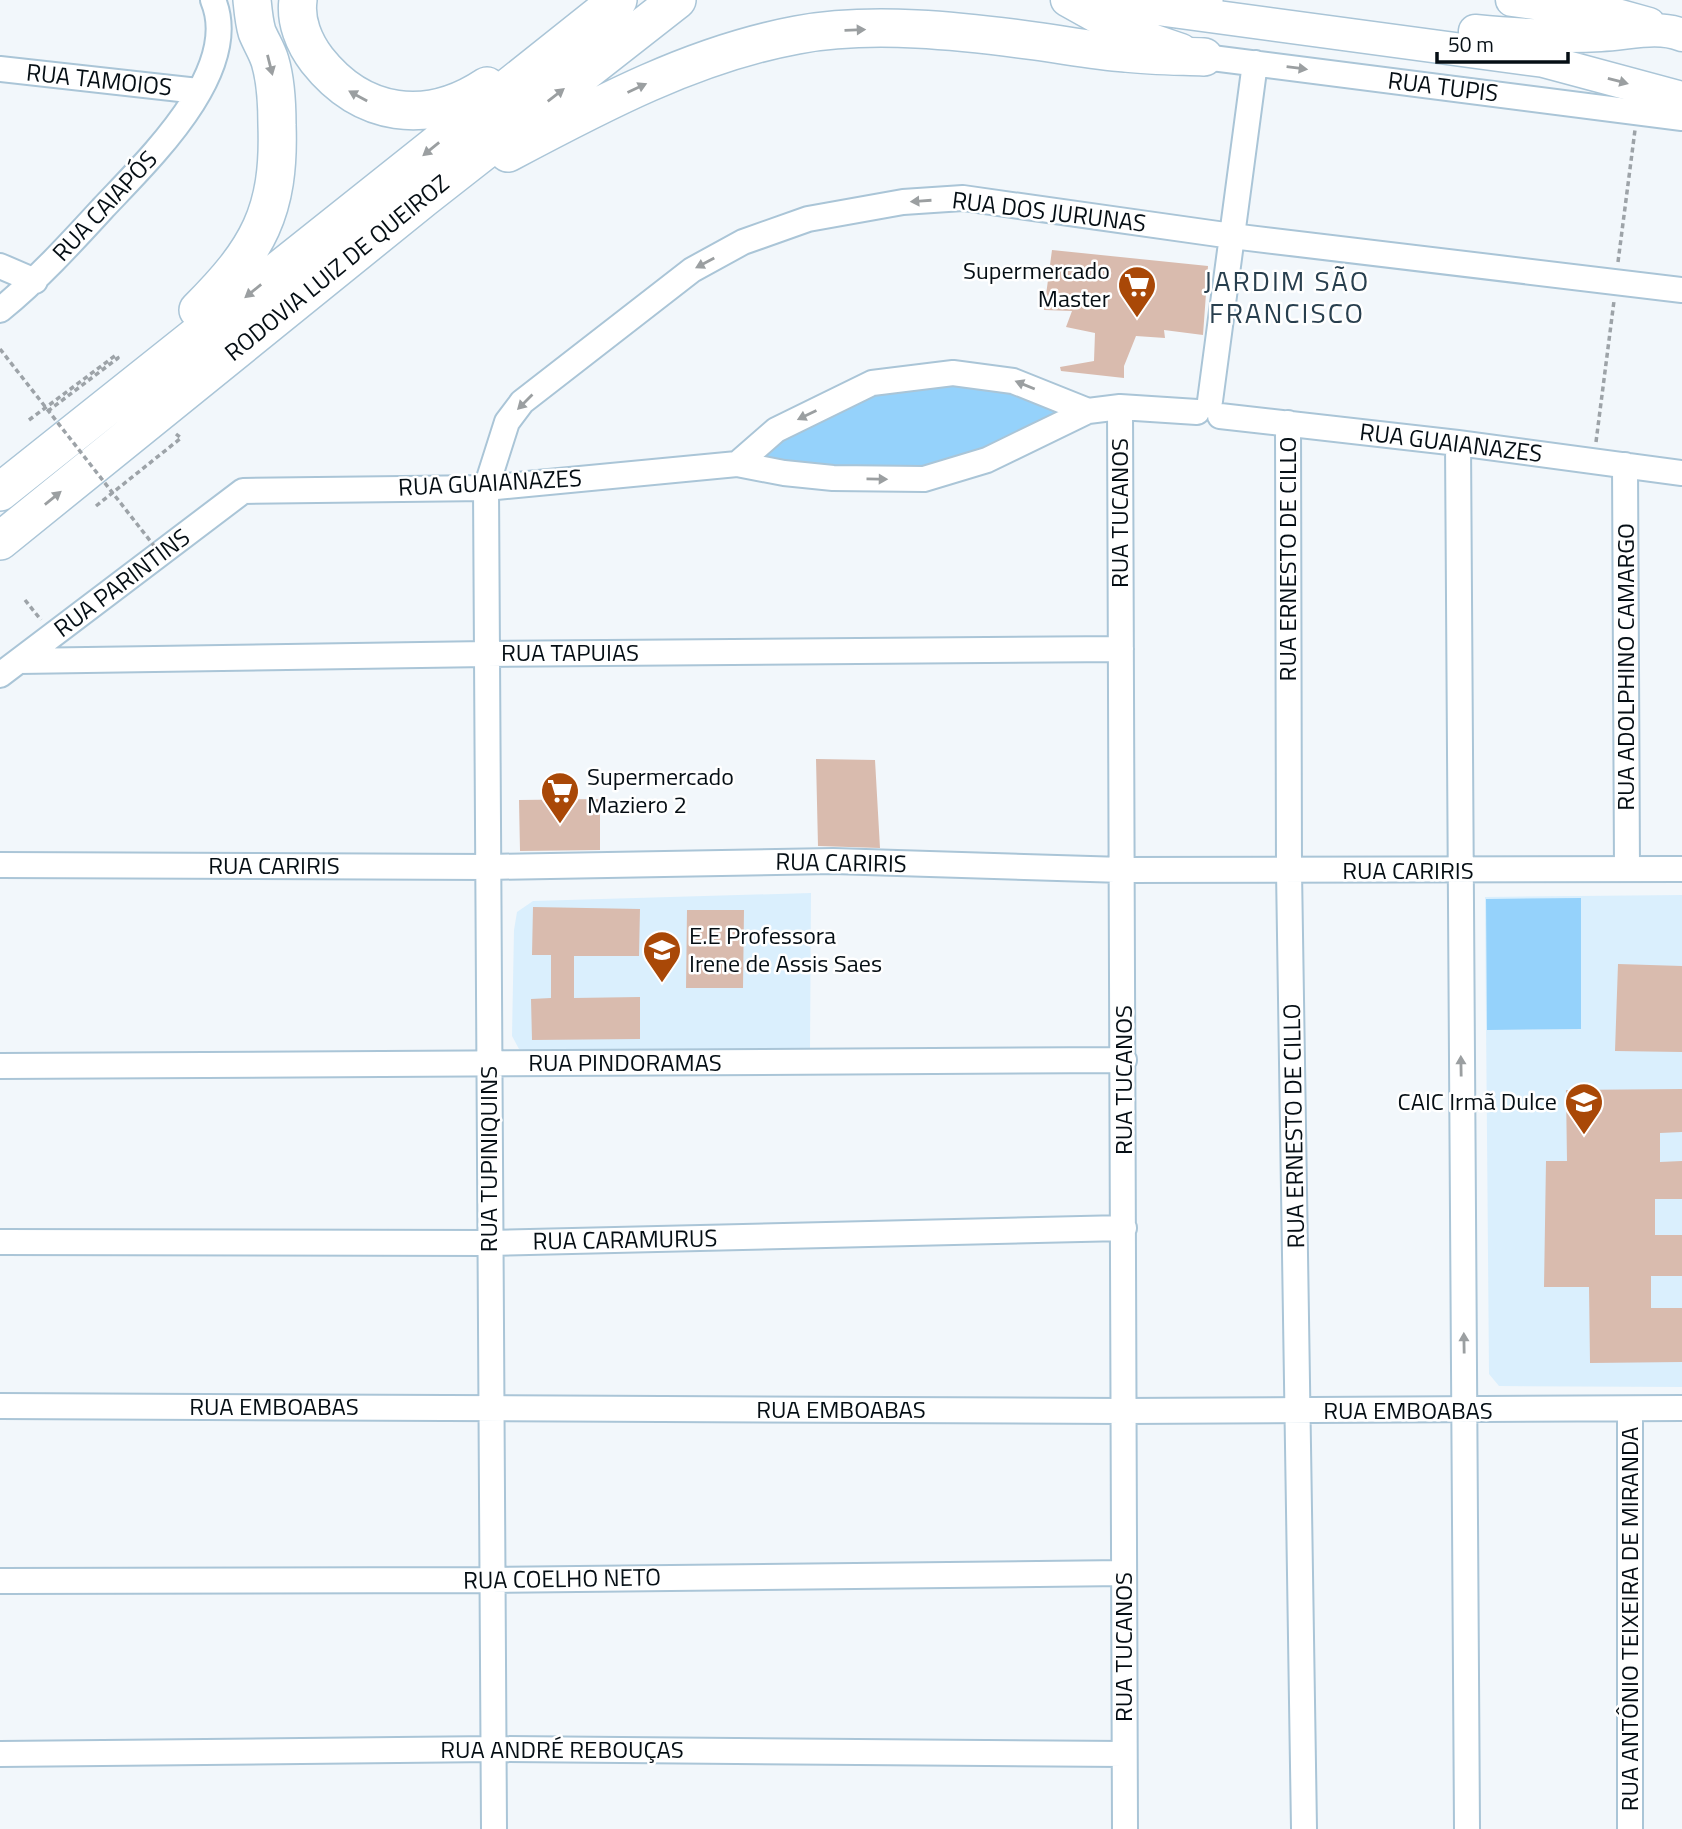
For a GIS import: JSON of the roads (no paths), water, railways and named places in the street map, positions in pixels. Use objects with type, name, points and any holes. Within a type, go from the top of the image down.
[{"type":"highway","points":[[298,0],[299,26],[308,49],[324,69],[345,89],[361,98],[380,106],[405,111],[444,108],[474,94],[612,0]]},
{"type":"highway","name":"RODOVIA LUIZ DE QUEIROZ","points":[[0,492],[618,0]]},
{"type":"highway","name":"RODOVIA LUIZ DE QUEIROZ","points":[[0,541],[424,198],[677,0]]},
{"type":"highway","points":[[56,448],[231,277],[257,238],[273,197],[278,155],[277,106],[270,61],[241,14]]},
{"type":"highway","points":[[424,198],[565,124],[684,68],[744,46],[800,34],[858,30],[929,30],[1124,53],[1205,57]]},
{"type":"main road","points":[[1067,0],[1119,29],[1205,57]]},
{"type":"main road","points":[[1091,0],[1544,61],[1682,98]]},
{"type":"main road","points":[[1202,0],[1506,34],[1600,35],[1677,31]]},
{"type":"main road","points":[[1512,0],[1613,13],[1677,31]]},
{"type":"street","points":[[198,91],[214,55],[241,14],[213,0]]},
{"type":"street","name":"RUA TUPIS","points":[[1205,57],[1682,118]]},
{"type":"street","points":[[1209,410],[1255,63]]},
{"type":"street","name":"RUA TAMOIOS","points":[[0,69],[198,91]]},
{"type":"street","name":"RUA CAIAPÓS","points":[[0,310],[35,281],[173,132],[198,91]]},
{"type":"street","name":"RUA DOS JURUNAS","points":[[486,488],[507,422],[522,402],[692,270],[743,242],[808,219],[903,202],[963,198],[1232,236],[1682,290]]},
{"type":"street","points":[[0,267],[35,281]]},
{"type":"street","name":"RUA GUAIANAZES","points":[[737,464],[776,430],[872,383],[953,373],[1013,381],[1088,411]]},
{"type":"street","name":"RUA TUCANOS","points":[[1125,1829],[1120,407],[1209,410]]},
{"type":"street","name":"RUA GUAIANAZES","points":[[243,491],[486,488],[737,464],[833,478],[924,479],[987,460],[1088,411],[1120,407]]},
{"type":"street","name":"RUA GUAIANAZES","points":[[1209,410],[1288,423],[1682,473]]},
{"type":"street","name":"RUA ERNESTO DE CILLO","points":[[1288,423],[1289,871],[1304,1829]]},
{"type":"street","points":[[1458,443],[1467,1829]]},
{"type":"street","name":"RUA ADOLPHINO CAMARGO","points":[[1625,466],[1628,869]]},
{"type":"street","name":"RUA TUPINIQUINS","points":[[486,488],[494,1829]]},
{"type":"street","name":"RUA PARINTINS","points":[[10,668],[243,491]]},
{"type":"street","name":"RUA TAPUIAS","points":[[10,668],[487,654],[1121,649]]},
{"type":"street","name":"RUA CARIRIS","points":[[0,865],[488,867],[833,861],[1122,870],[1682,869]]},
{"type":"street","name":"RUA PINDORAMAS","points":[[0,1066],[1124,1060]]},
{"type":"street","name":"RUA CARAMURUS","points":[[0,1242],[490,1243],[1124,1228]]},
{"type":"street","name":"RUA EMBOABAS","points":[[0,1406],[1124,1411],[1682,1408]]},
{"type":"street","name":"RUA ANTÔNIO TEIXEIRA DE MIRANDA","points":[[1630,1409],[1630,1829]]},
{"type":"street","name":"RUA COELHO NETO","points":[[0,1581],[492,1580],[1124,1573]]},
{"type":"street","name":"RUA ANDRÉ REBOUÇAS","points":[[0,1754],[493,1749],[1124,1754]]},
{"type":"place","name":"Supermercado Master","points":[[1137,319]]},
{"type":"place","name":"Supermercado Maziero 2","points":[[560,825]]},
{"type":"place","name":"E.E Professora Irene de Assis Saes","points":[[662,984]]},
{"type":"place","name":"CAIC Irmã Dulce","points":[[1584,1136]]},
{"type":"district","name":"JARDIM SÃO FRANCISCO","points":[[1287,297]]}]
